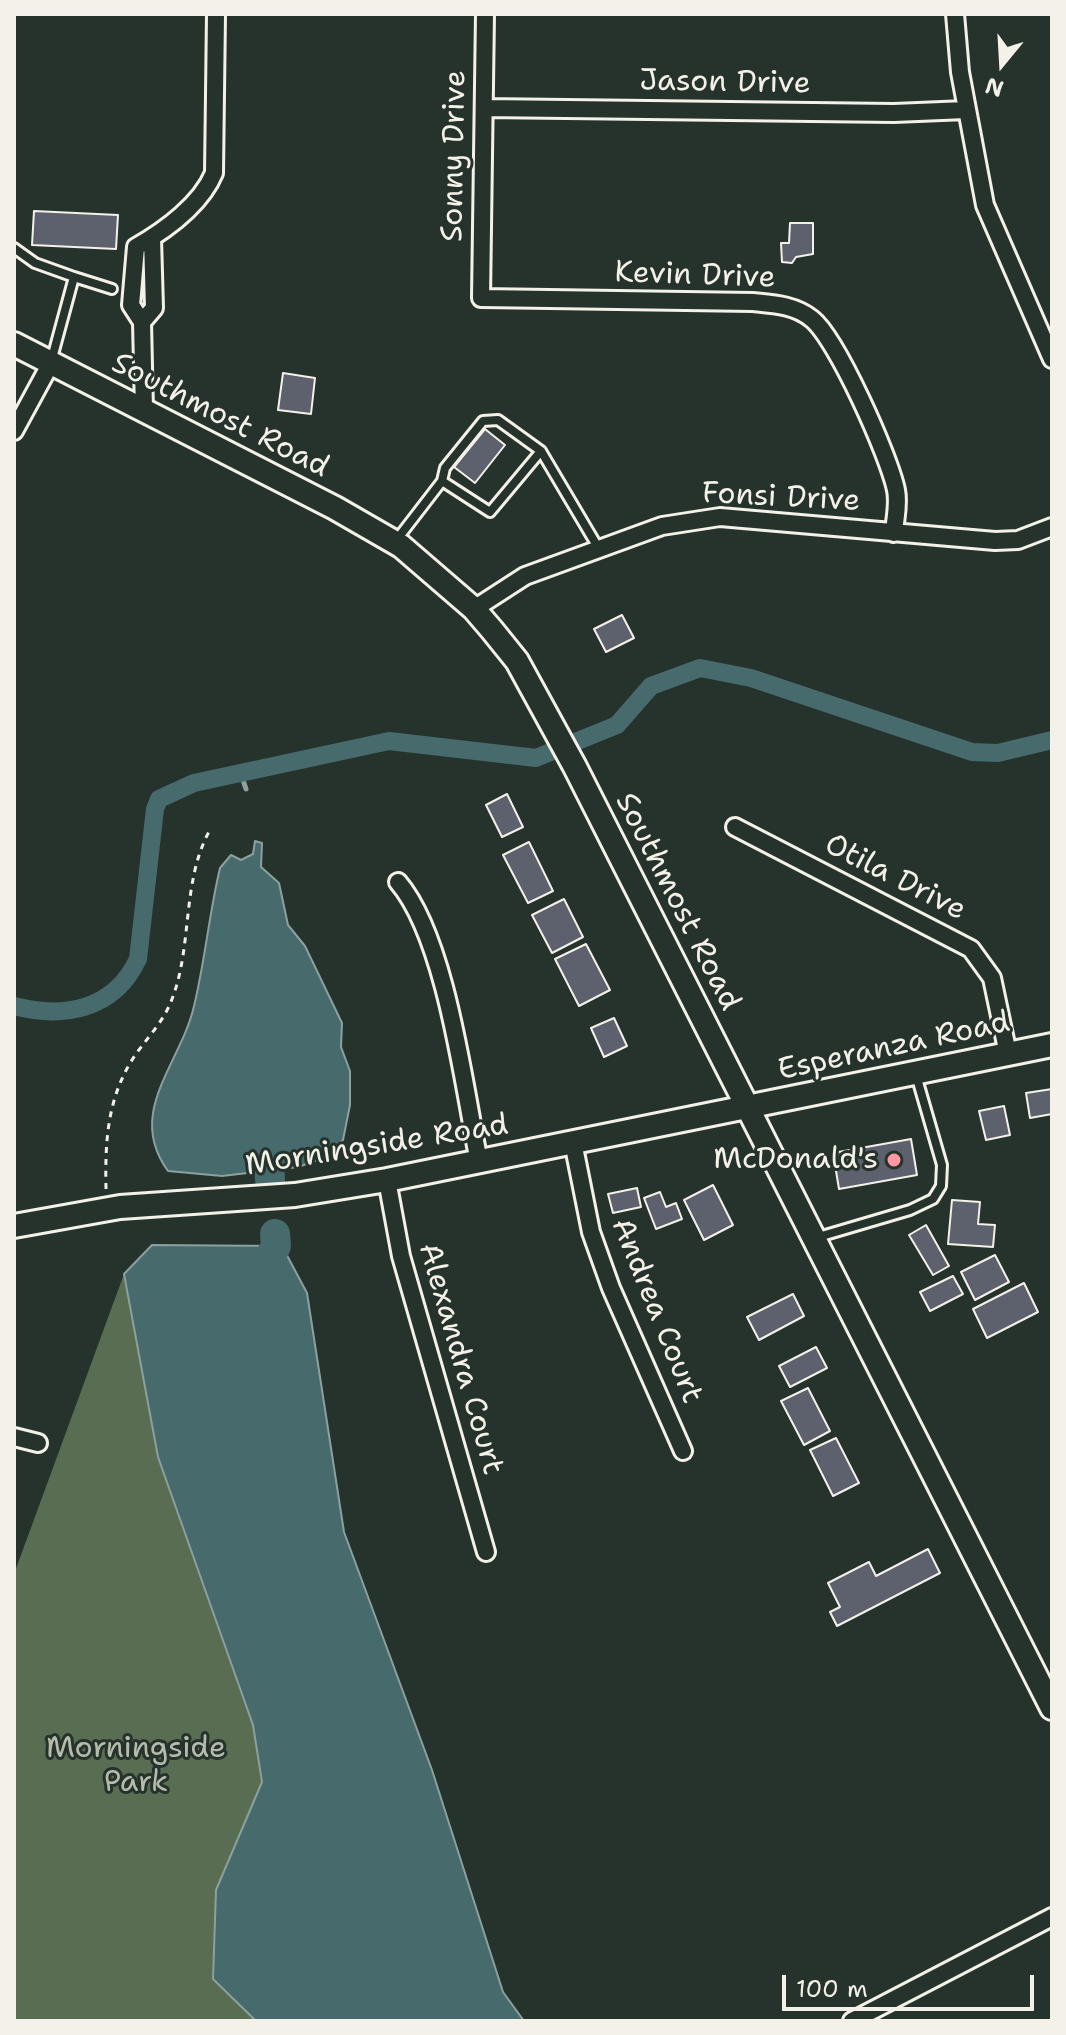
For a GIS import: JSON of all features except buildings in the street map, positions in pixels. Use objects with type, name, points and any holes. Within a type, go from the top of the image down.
[{"type":"main road","name":"Southmost Road","points":[[14,344],[395,542],[474,609],[517,661],[575,767],[1052,1708]]},
{"type":"main road","name":"Esperanza Road","points":[[749,1109],[1052,1045]]},
{"type":"main road","name":"Morningside Road","points":[[14,1226],[106,1209],[295,1195],[749,1109]]},
{"type":"street","points":[[144,411],[142,322],[131,305],[136,247],[152,238],[206,192],[214,173],[216,14]]},
{"type":"street","name":"Sonny Drive","points":[[481,298],[485,14]]},
{"type":"street","points":[[955,14],[978,179],[993,231],[1052,359]]},
{"type":"street","name":"Jason Drive","points":[[484,108],[894,113],[966,110]]},
{"type":"street","points":[[142,322],[154,308],[152,238]]},
{"type":"street","points":[[132,282],[154,281]]},
{"type":"street","name":"Kevin Drive","points":[[481,298],[753,302],[792,308],[808,316],[832,342],[882,450],[896,487],[894,533]]},
{"type":"street","points":[[14,431],[51,363]]},
{"type":"street","name":"Fonsi Drive","points":[[474,609],[514,581],[599,549],[662,526],[720,517],[995,541],[1018,540],[1052,527]]},
{"type":"street","name":"Otila Drive","points":[[735,827],[971,949],[992,978],[1008,1054]]},
{"type":"street","points":[[398,882],[414,901],[429,939],[452,1027],[479,1162]]},
{"type":"street","name":"Andrea Court","points":[[573,1142],[591,1232],[611,1288],[683,1451]]},
{"type":"street","name":"Alexandra Court","points":[[387,1180],[401,1256],[486,1552]]},
{"type":"street","points":[[14,1437],[38,1443]]},
{"type":"street","points":[[852,2021],[1052,1917]]},
{"type":"lane","points":[[14,248],[35,263],[112,289]]},
{"type":"lane","points":[[51,363],[74,277]]},
{"type":"lane","points":[[395,542],[442,481],[445,468],[483,421],[498,420],[541,451],[599,549]]},
{"type":"lane","points":[[442,481],[490,512],[541,451]]},
{"type":"lane","points":[[814,1239],[910,1210],[933,1199],[941,1186],[942,1165],[915,1073]]},
{"type":"path","points":[[106,1209],[106,1143],[112,1101],[132,1059],[170,1005],[180,967],[193,869],[211,828]]},
{"type":"green space","name":"Morningside Park","points":[[124,1274],[158,1457],[253,1725],[262,1782],[216,1890],[213,1979],[256,2021],[14,2021],[14,1574]]},
{"type":"water","points":[[255,841],[262,843],[261,867],[279,883],[288,925],[305,946],[342,1023],[341,1047],[350,1071],[350,1105],[343,1140],[326,1157],[298,1167],[222,1176],[168,1171],[156,1149],[152,1128],[154,1108],[194,1006],[220,868],[231,855],[241,860],[253,854]]},
{"type":"water","points":[[152,1245],[282,1246],[307,1293],[344,1532],[432,1770],[503,1992],[524,2021],[256,2021],[213,1979],[216,1890],[262,1782],[253,1725],[158,1457],[124,1274]]},
{"type":"waterway","points":[[14,1006],[51,1011],[86,1006],[116,990],[128,976],[138,959],[155,809],[159,799],[194,783],[389,741],[536,758],[617,725],[651,686],[700,668],[751,678],[972,752],[998,753],[1052,740]]},
{"type":"waterway","points":[[241,774],[246,789]]},
{"type":"waterway","points":[[267,1129],[270,1179]]},
{"type":"waterway","points":[[256,1282],[276,1246],[275,1234]]},
{"type":"place","name":"McDonald's","points":[[894,1160]]}]
